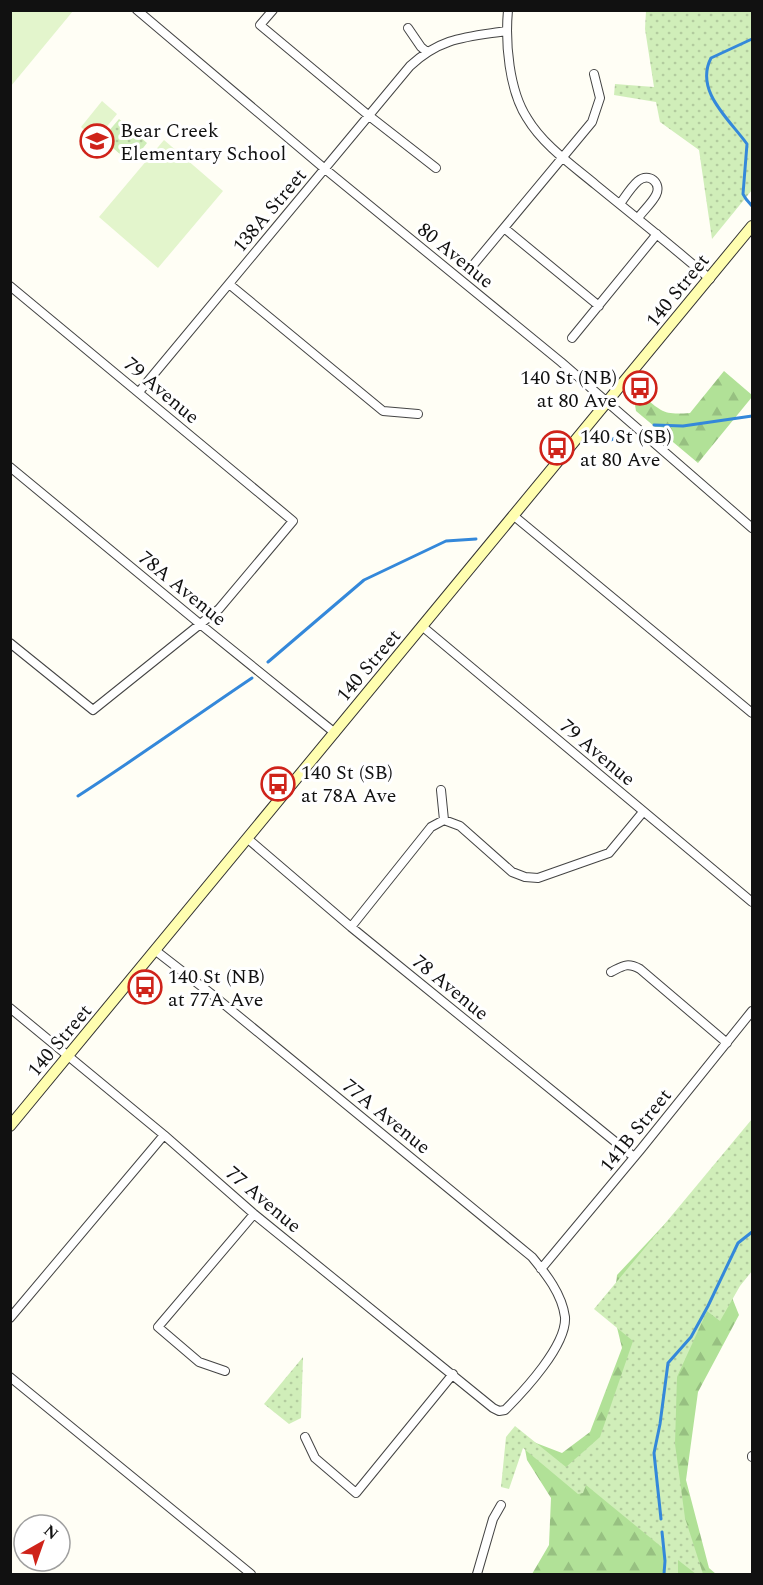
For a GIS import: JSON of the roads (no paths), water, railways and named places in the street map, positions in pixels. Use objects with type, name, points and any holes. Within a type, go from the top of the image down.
[{"type":"main road","name":"140 Street","points":[[10,1126],[752,227]]},
{"type":"street","name":"80 Avenue","points":[[137,10],[325,169],[561,362],[753,528]]},
{"type":"street","points":[[273,10],[260,25],[368,116],[436,168]]},
{"type":"street","points":[[508,10],[506,31],[512,80],[521,107],[534,128],[563,157],[710,279]]},
{"type":"street","points":[[408,28],[427,52]]},
{"type":"street","name":"138A Street","points":[[139,392],[402,74],[427,52],[448,41],[506,31]]},
{"type":"street","points":[[474,264],[592,122],[600,98],[594,74]]},
{"type":"street","points":[[620,204],[639,180],[646,177],[653,178],[658,188],[656,195],[638,218]]},
{"type":"street","points":[[504,228],[599,306]]},
{"type":"street","points":[[572,338],[657,234]]},
{"type":"street","points":[[229,284],[383,411],[418,414]]},
{"type":"street","name":"79 Avenue","points":[[10,286],[293,521],[219,609],[200,624]]},
{"type":"street","name":"78A Avenue","points":[[10,467],[335,733]]},
{"type":"street","points":[[514,516],[753,713]]},
{"type":"street","points":[[10,643],[93,710],[200,624]]},
{"type":"street","name":"79 Avenue","points":[[423,627],[753,902]]},
{"type":"street","points":[[441,790],[444,820]]},
{"type":"street","points":[[351,927],[431,827],[444,820],[460,826],[512,872],[525,877],[538,878],[609,853],[644,812]]},
{"type":"street","name":"78 Avenue","points":[[248,839],[351,927],[634,1157]]},
{"type":"street","name":"77A Avenue","points":[[156,951],[532,1257],[541,1269],[562,1304],[564,1329],[547,1361],[511,1404],[505,1410],[499,1411]]},
{"type":"street","points":[[611,972],[627,964],[634,965],[727,1043]]},
{"type":"street","name":"77 Avenue","points":[[10,1008],[164,1135],[254,1214],[499,1411]]},
{"type":"street","name":"141B Street","points":[[541,1269],[753,1011]]},
{"type":"street","points":[[10,1318],[164,1135]]},
{"type":"street","points":[[225,1371],[199,1362],[158,1327],[254,1214]]},
{"type":"street","points":[[305,1437],[315,1458],[356,1493],[453,1374]]},
{"type":"street","points":[[10,1377],[251,1575]]},
{"type":"street","points":[[477,1575],[493,1519],[501,1505]]},
{"type":"waterway","points":[[752,39],[711,58],[707,70],[710,93],[747,144],[743,194],[752,206]]},
{"type":"waterway","points":[[654,425],[683,426],[752,416]]},
{"type":"waterway","points":[[602,443],[624,435]]},
{"type":"waterway","points":[[268,662],[364,580],[446,541],[476,539]]},
{"type":"waterway","points":[[78,796],[252,678]]},
{"type":"waterway","points":[[661,1519],[654,1453],[668,1363],[691,1337],[738,1243],[752,1232]]},
{"type":"waterway","points":[[662,1532],[664,1574]]},
{"type":"place","name":"Bear Creek Elementary School","points":[[97,141]]},
{"type":"place","name":"140 St (NB) at 80 Ave","points":[[640,388]]},
{"type":"place","name":"140 St (SB) at 80 Ave","points":[[557,448]]},
{"type":"place","name":"140 St (SB) at 78A Ave","points":[[278,784]]},
{"type":"place","name":"140 St (NB) at 77A Ave","points":[[145,987]]}]
